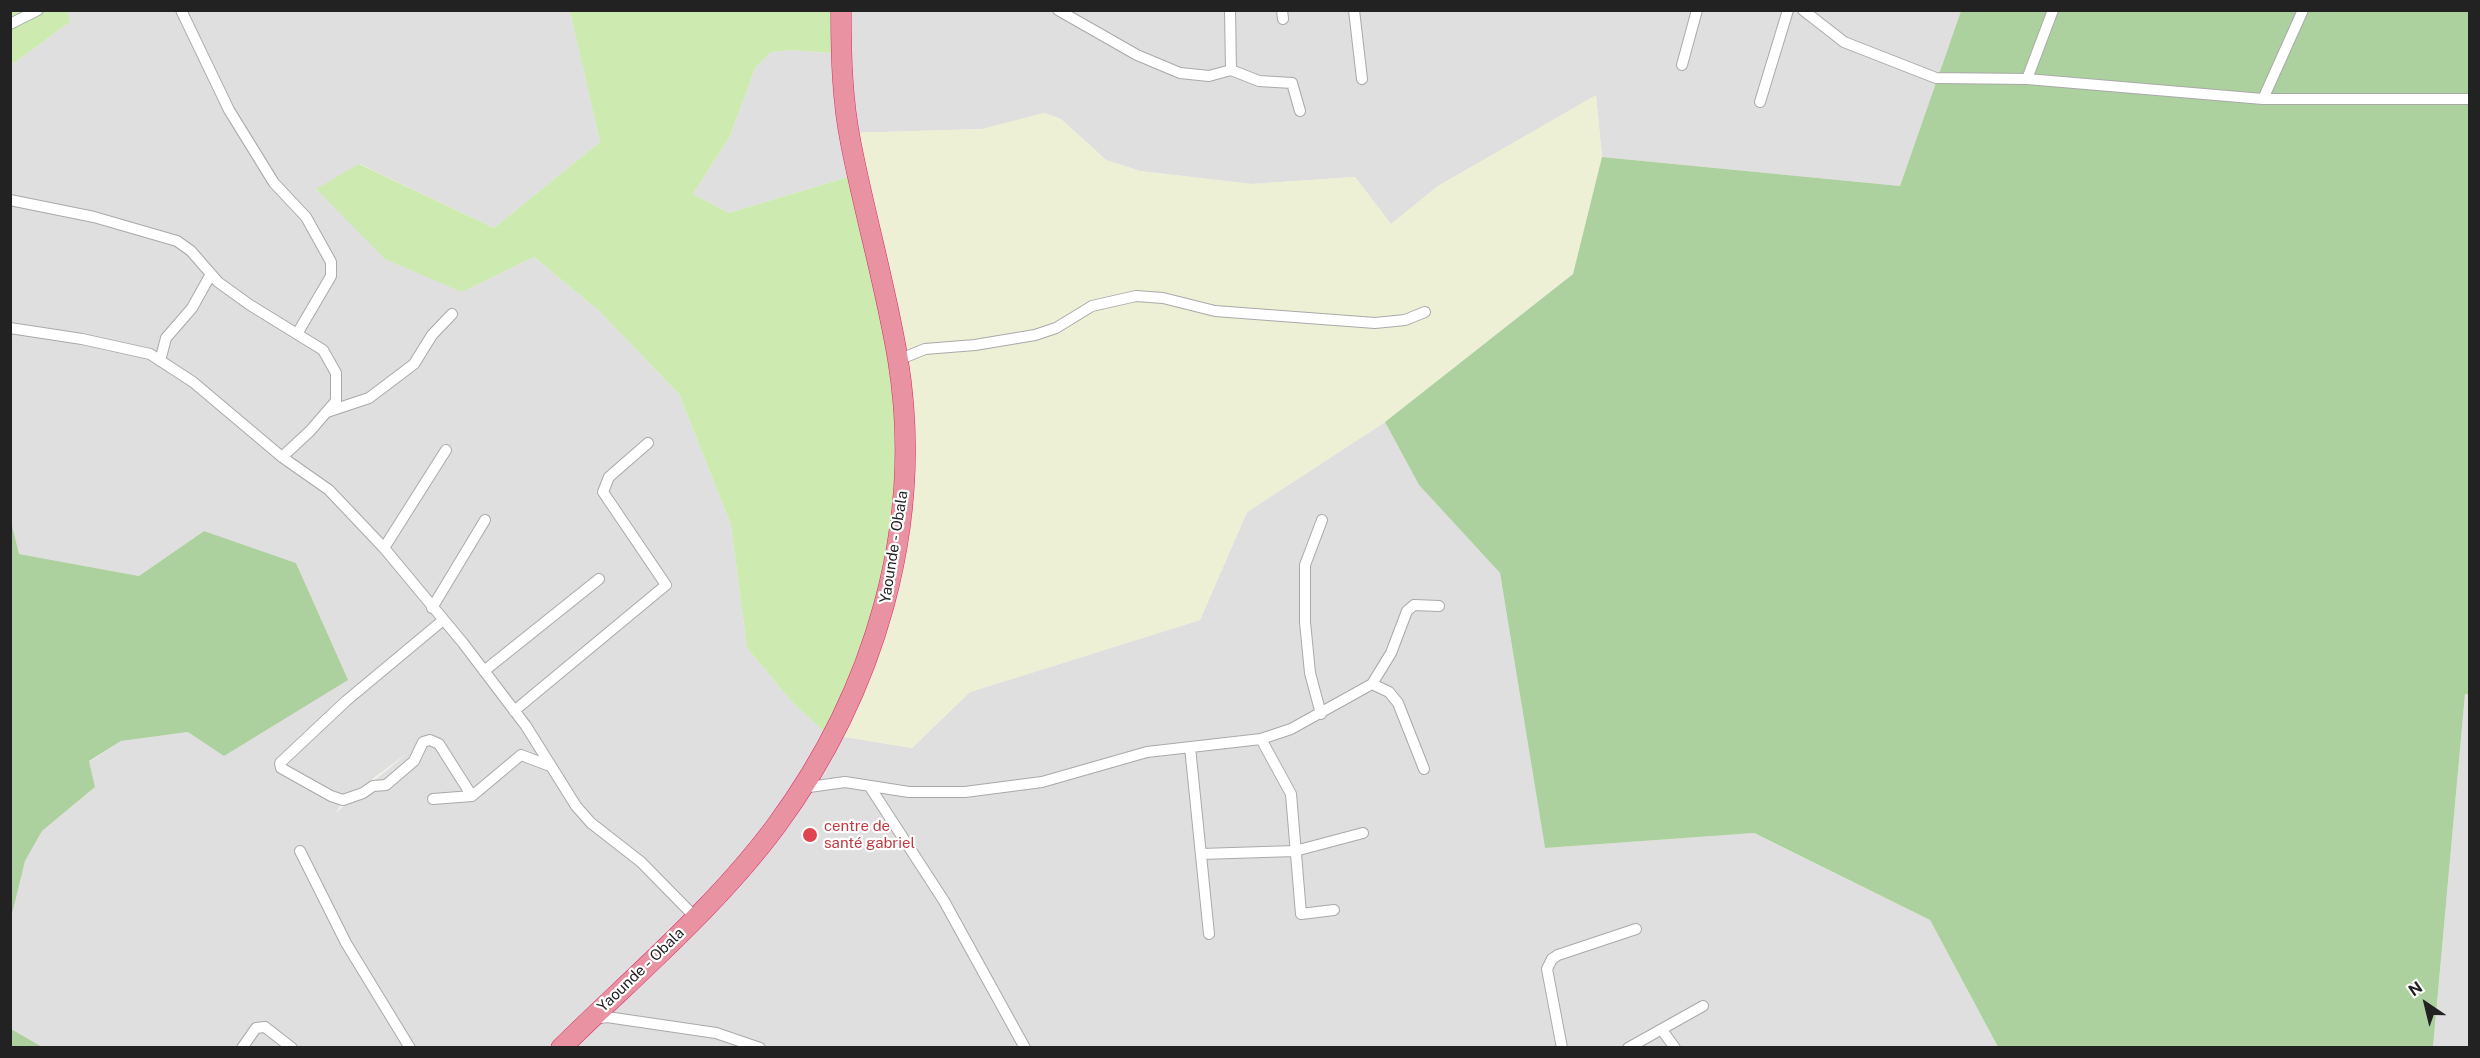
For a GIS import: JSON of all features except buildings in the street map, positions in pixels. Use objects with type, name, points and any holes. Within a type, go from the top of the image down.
[{"type":"highway","name":"Yaounde - Obala","points":[[561,1047],[694,917],[775,828],[828,745],[864,671],[891,589],[904,486],[905,420],[898,360],[850,142],[844,92],[841,10]]},
{"type":"street","points":[[10,24],[38,10]]},
{"type":"street","points":[[181,10],[229,110],[274,183],[306,217],[331,262],[331,276],[297,334]]},
{"type":"street","points":[[1058,10],[1137,55],[1180,73],[1209,76],[1231,70],[1259,81],[1292,83],[1300,111]]},
{"type":"street","points":[[1230,10],[1231,70]]},
{"type":"street","points":[[1354,10],[1362,79]]},
{"type":"street","points":[[1682,65],[1697,10]]},
{"type":"street","points":[[1760,102],[1788,10]]},
{"type":"street","points":[[1803,10],[1845,42],[1936,78],[2027,79],[2263,99],[2469,99]]},
{"type":"street","points":[[2027,79],[2053,10]]},
{"type":"street","points":[[2263,99],[2303,10]]},
{"type":"street","points":[[10,200],[94,217],[177,241],[211,274],[250,305],[323,350],[336,374],[336,401],[310,431],[282,457]]},
{"type":"street","points":[[160,361],[166,338],[192,308],[211,274]]},
{"type":"street","points":[[898,360],[925,349],[975,345],[1035,335],[1056,328],[1092,306],[1136,296],[1163,298],[1215,311],[1375,323],[1405,320],[1425,312]]},
{"type":"street","points":[[326,412],[369,398],[414,364],[432,335],[452,314]]},
{"type":"street","points":[[10,328],[60,338],[82,339],[150,354],[193,382],[282,457],[329,490],[384,548],[484,671],[514,711],[576,806],[591,823],[641,862],[694,917]]},
{"type":"street","points":[[514,711],[666,585],[603,492],[609,477],[648,443]]},
{"type":"street","points":[[384,548],[446,450]]},
{"type":"street","points":[[432,608],[485,520]]},
{"type":"street","points":[[1321,714],[1310,673],[1305,622],[1305,565],[1322,520]]},
{"type":"street","points":[[484,671],[599,579]]},
{"type":"street","points":[[802,788],[844,782],[936,794],[1005,787],[1070,775],[1147,752],[1260,739],[1321,714],[1372,684],[1391,653],[1407,611],[1414,605],[1439,606]]},
{"type":"street","points":[[442,621],[346,701],[280,763],[281,768],[331,796],[343,800],[363,793],[373,786],[386,785],[414,761],[423,742],[430,740],[439,744],[472,796]]},
{"type":"street","points":[[1372,684],[1389,692],[1398,703],[1424,769]]},
{"type":"street","points":[[1260,739],[1291,794],[1301,914],[1334,910]]},
{"type":"street","points":[[1190,747],[1209,934]]},
{"type":"street","points":[[433,799],[472,796],[497,772],[521,755],[550,766]]},
{"type":"street","points":[[870,787],[944,901],[1025,1047]]},
{"type":"street","points":[[1201,854],[1295,851],[1364,833]]},
{"type":"street","points":[[300,850],[346,943],[410,1047]]},
{"type":"street","points":[[1562,1047],[1547,969],[1549,963],[1558,955],[1636,929]]},
{"type":"street","points":[[1631,1047],[1703,1006]]},
{"type":"street","points":[[591,1019],[607,1017],[673,1025],[716,1033],[760,1047]]},
{"type":"street","points":[[242,1047],[256,1028],[265,1027],[292,1047]]},
{"type":"street","points":[[1662,1030],[1675,1047]]},
{"type":"shaded area","points":[[570,10],[600,142],[494,228],[360,164],[316,190],[462,292],[534,257],[598,310],[679,394],[731,525],[747,648],[793,703],[827,734],[912,748],[970,692],[1200,620],[1247,512],[1385,422],[1419,485],[1500,573],[1545,848],[1753,833],[1930,920],[1998,1047],[42,1048],[11,1029],[11,918],[25,861],[42,831],[95,787],[89,762],[121,741],[188,732],[347,680],[296,563],[204,531],[139,576],[19,554],[10,522],[11,65],[70,22],[68,11]],"holes":[[[409,752],[336,813],[343,800]]]},
{"type":"shaded area","points":[[844,11],[1961,11],[1900,186],[1602,157],[1596,96],[1438,186],[1391,224],[1355,177],[1251,184],[1140,171],[1106,160],[1061,119],[1044,113],[983,129],[849,133],[858,174],[729,213],[693,194],[730,136],[755,68],[771,52],[791,50],[842,54]]},
{"type":"shaded area","points":[[2465,694],[2470,695],[2469,1047],[2433,1048]]},
{"type":"green space","points":[[11,11],[68,11],[70,22],[11,65]]},
{"type":"green space","points":[[570,11],[844,11],[843,54],[791,50],[771,52],[755,68],[730,136],[693,194],[729,213],[858,174],[903,405],[884,583],[827,734],[793,703],[747,648],[731,525],[679,394],[598,310],[534,257],[462,292],[385,259],[316,189],[359,164],[494,228],[600,142]]},
{"type":"green space","points":[[1961,11],[2469,11],[2470,695],[2465,694],[2433,1047],[1998,1047],[1930,920],[1754,833],[1545,848],[1500,573],[1419,485],[1385,422],[1573,274],[1602,157],[1900,186]]},
{"type":"green space","points":[[1596,95],[1602,157],[1573,273],[1385,422],[1247,512],[1200,620],[970,692],[912,748],[827,734],[884,583],[849,133],[983,129],[1044,113],[1061,119],[1106,160],[1140,171],[1251,184],[1355,177],[1391,224],[1438,186]]},
{"type":"green space","points":[[11,522],[19,554],[139,576],[204,531],[296,563],[348,680],[224,756],[188,732],[121,741],[89,761],[95,787],[42,831],[25,861],[11,918]]},
{"type":"green space","points":[[11,1029],[42,1047],[11,1047]]},
{"type":"place","name":"centre de santé gabriel","points":[[810,835]]}]
